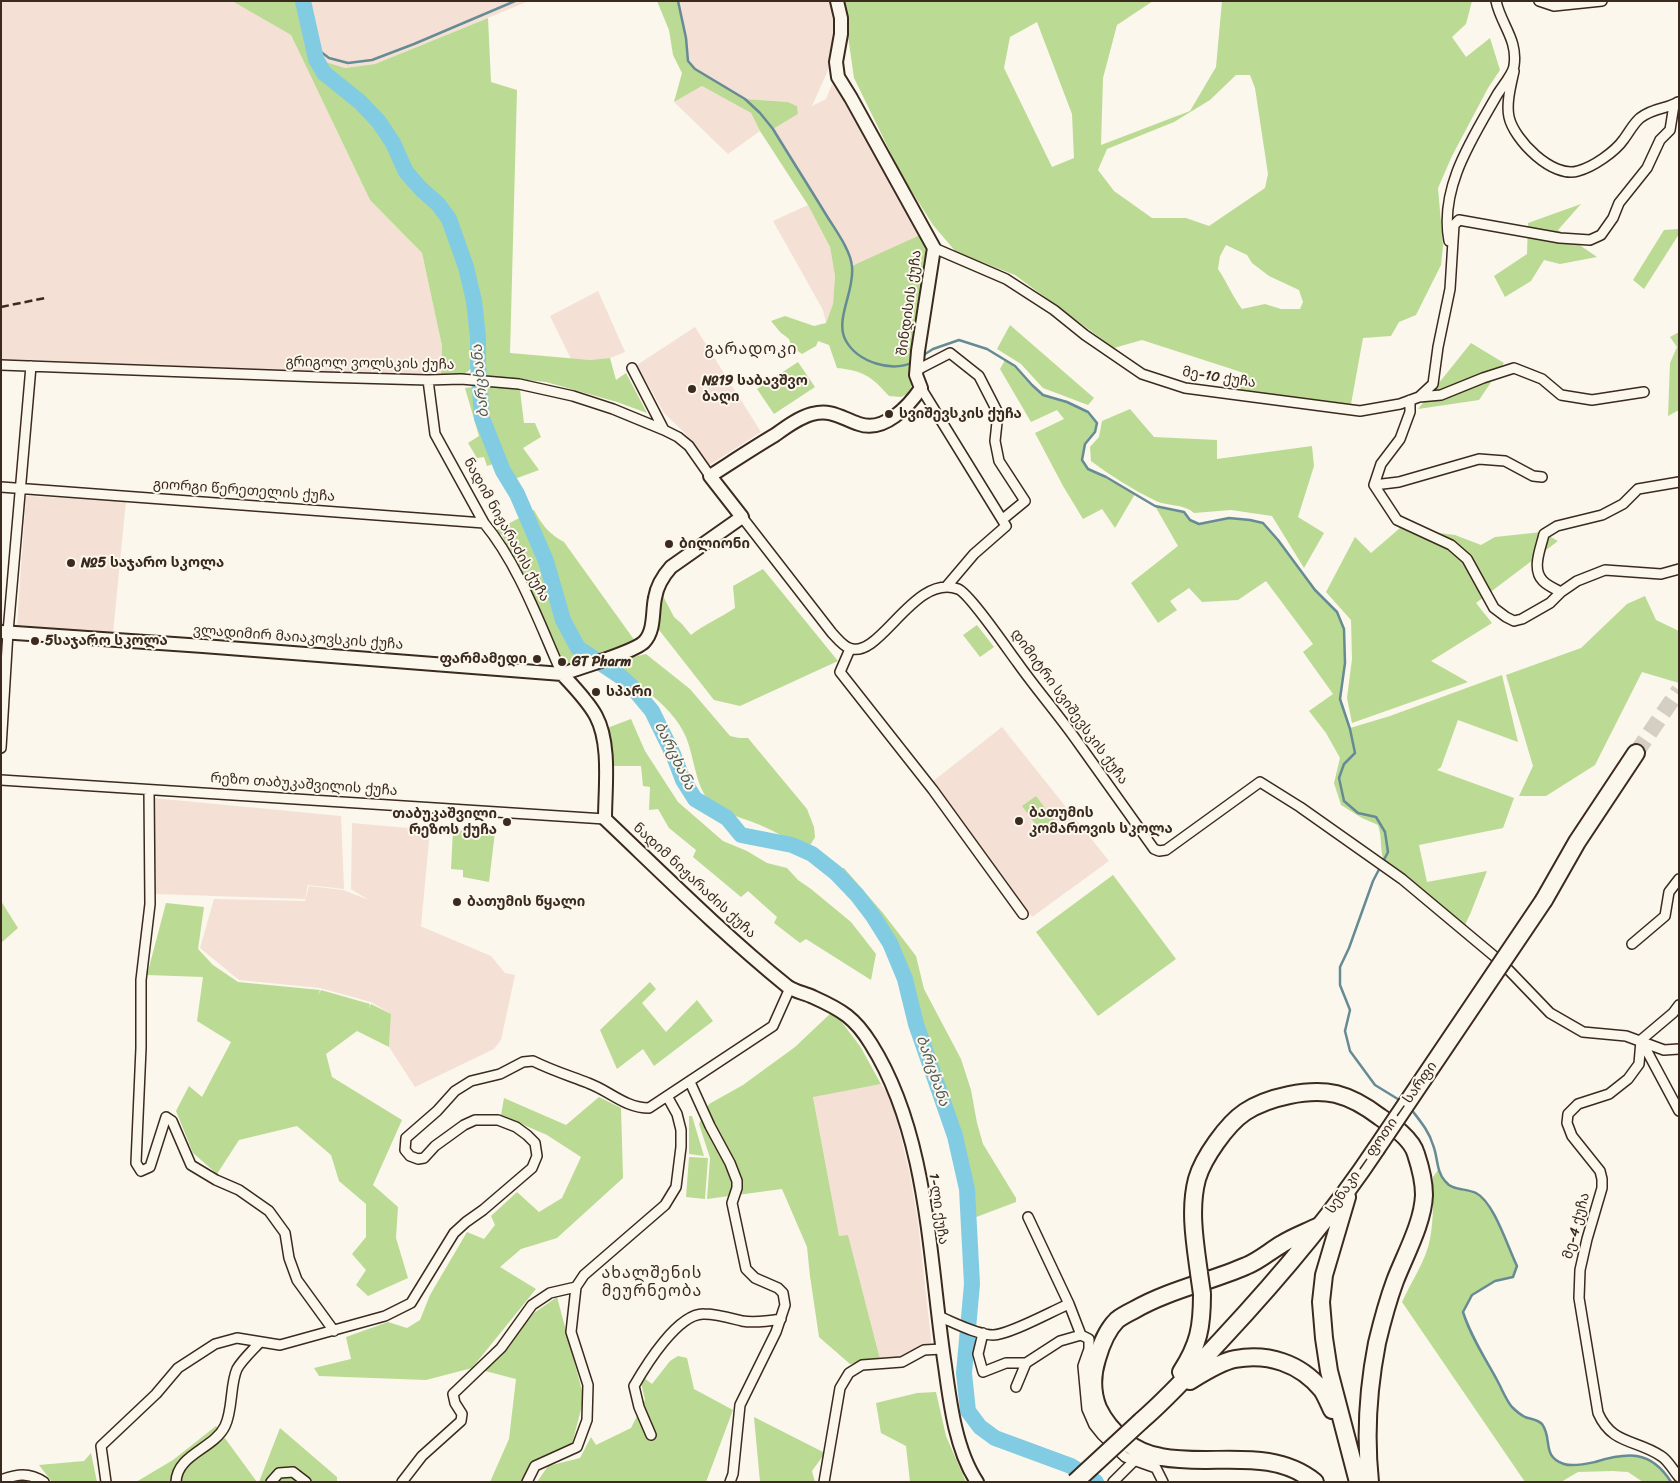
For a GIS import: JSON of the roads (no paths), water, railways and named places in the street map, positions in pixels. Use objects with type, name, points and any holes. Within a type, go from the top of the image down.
[{"type":"highway","name":"სენაკი — ფოთი — სარფი","points":[[1075,1482],[1155,1409],[1263,1295],[1349,1190],[1544,900],[1577,842],[1636,752]]},
{"type":"highway","points":[[1155,1409],[1193,1352],[1199,1334],[1202,1316],[1202,1294],[1193,1222],[1198,1178],[1216,1141],[1244,1112],[1272,1099],[1308,1092],[1336,1094],[1365,1106],[1404,1136],[1416,1151],[1424,1195],[1420,1215],[1409,1249],[1395,1282],[1378,1342],[1368,1400],[1366,1448],[1370,1482]]},
{"type":"highway","points":[[1349,1190],[1324,1275],[1321,1302],[1329,1371],[1358,1482]]},
{"type":"highway","points":[[1316,1482],[1287,1467],[1260,1460],[1179,1460],[1159,1457],[1130,1446],[1109,1426],[1098,1407],[1094,1389],[1093,1370],[1103,1338],[1118,1319],[1148,1302],[1248,1265],[1284,1242],[1319,1226]]},
{"type":"highway","points":[[1171,1393],[1204,1372],[1234,1360],[1267,1357],[1286,1363],[1308,1375],[1323,1391],[1347,1441]]},
{"type":"main road","name":"შინდისის ქუჩა","points":[[837,1],[841,18],[836,62],[838,77],[852,98],[934,248],[917,362],[916,375],[921,388]]},
{"type":"main road","points":[[562,674],[616,655],[644,642],[651,630],[655,596],[660,581],[671,567],[742,517],[710,476],[796,421],[811,414],[827,412],[861,425],[881,423],[905,409],[921,388]]},
{"type":"main road","name":"ვლადიმირ მაიაკოვსკის ქუჩა","points":[[5,632],[562,674]]},
{"type":"main road","name":"ნადიმ ნიჟარაძის ქუჩა","points":[[562,674],[578,691],[596,716],[605,742],[605,819],[702,912],[790,988]]},
{"type":"main road","name":"1-ლი ქუჩა","points":[[790,988],[838,1008],[856,1022],[889,1077],[903,1114],[924,1201],[942,1349],[958,1436],[968,1468],[977,1482]]},
{"type":"street","points":[[1374,485],[1381,464],[1400,439],[1414,398],[1433,384],[1438,347],[1450,289],[1454,226],[1459,220],[1560,238],[1590,240],[1601,235],[1614,218],[1618,203],[1647,168],[1660,140],[1670,130],[1676,103],[1652,110],[1632,126],[1624,139],[1610,154],[1580,171],[1570,173],[1560,171],[1548,164],[1529,149],[1515,133],[1508,116],[1508,101],[1515,52],[1511,36],[1498,14],[1496,1]]},
{"type":"street","points":[[1539,1],[1554,6],[1602,1]]},
{"type":"street","points":[[1452,256],[1447,228],[1447,214],[1457,174],[1466,151],[1504,83],[1514,69]]},
{"type":"street","name":"მე-10 ქუჩა","points":[[934,248],[1006,279],[1054,310],[1085,335],[1142,374],[1185,388],[1360,411],[1400,404],[1414,398],[1441,395],[1514,368],[1542,379],[1561,395],[1592,400],[1644,392]]},
{"type":"street","points":[[917,362],[950,353],[979,376],[998,413],[995,442],[999,461],[1025,502],[1003,519]]},
{"type":"street","name":"გრიგოლ ვოლსკის ქუჩა","points":[[1,365],[428,380],[461,379],[527,386],[573,396],[664,430],[678,437],[689,446],[710,476]]},
{"type":"street","points":[[1,748],[5,632],[31,366]]},
{"type":"street","points":[[632,368],[664,430]]},
{"type":"street","name":"ნადიმ ნიჟარაძის ქუჩა","points":[[428,380],[435,434],[484,523],[492,532],[520,581],[562,674]]},
{"type":"street","points":[[742,517],[844,645],[850,649],[868,646],[919,599],[933,589],[946,587],[974,554],[1006,526],[921,388]]},
{"type":"street","points":[[1374,485],[1399,482],[1478,459],[1505,461],[1533,476],[1542,477]]},
{"type":"street","points":[[1561,592],[1543,581],[1538,572],[1537,563],[1544,534],[1557,526],[1602,515],[1623,504],[1638,489],[1679,482]]},
{"type":"street","points":[[1374,485],[1397,520],[1451,545],[1467,559],[1494,608],[1514,621],[1522,619],[1550,603],[1561,592],[1578,581],[1605,570],[1661,574],[1679,569]]},
{"type":"street","name":"გიორგი წერეთელის ქუჩა","points":[[1,487],[484,523]]},
{"type":"street","name":"დიმიტრი სვიშევსკის ქუჩა","points":[[946,587],[960,589],[981,612],[1154,849],[1159,851],[1166,850],[1260,782],[1300,807],[1390,870],[1500,961],[1550,1013],[1583,1032],[1626,1036],[1664,1050],[1679,1049]]},
{"type":"street","points":[[850,649],[840,672],[933,790],[1023,914]]},
{"type":"street","name":"რეზო თაბუკაშვილის ქუჩა","points":[[1,780],[605,819]]},
{"type":"street","points":[[149,790],[150,904],[141,980],[141,1048],[136,1163],[141,1171],[150,1167],[166,1117],[172,1121],[191,1165],[216,1180],[239,1190],[269,1211],[285,1233],[289,1258],[297,1280],[334,1331]]},
{"type":"street","points":[[1632,944],[1665,916],[1670,892],[1679,879]]},
{"type":"street","points":[[106,1482],[101,1446],[156,1394],[178,1368],[215,1344],[236,1338],[280,1345],[385,1316],[411,1303],[454,1233],[532,1168],[537,1156],[534,1143],[516,1128],[498,1120],[475,1120],[464,1125],[435,1146],[424,1158],[418,1159],[410,1156],[405,1150],[406,1138],[437,1111],[455,1091],[471,1081],[500,1074],[523,1062],[533,1061],[558,1073],[589,1083],[625,1103],[638,1108],[650,1108],[773,1026],[790,988]]},
{"type":"street","points":[[1679,1005],[1641,1040],[1679,1111]]},
{"type":"street","name":"მე-4 ქუჩა","points":[[1641,1040],[1639,1064],[1628,1079],[1609,1094],[1578,1104],[1568,1114],[1567,1123],[1572,1136],[1600,1171],[1602,1179],[1602,1188],[1586,1239],[1580,1270],[1579,1298],[1598,1413],[1602,1422],[1614,1434],[1662,1456],[1679,1477]]},
{"type":"street","points":[[690,1082],[737,1180],[737,1188],[732,1203],[746,1269],[755,1278],[778,1288],[783,1293],[785,1304],[776,1332],[740,1405],[733,1474],[730,1482]]},
{"type":"street","points":[[526,1482],[536,1466],[577,1447],[587,1420],[588,1385],[570,1332],[576,1287],[584,1275],[665,1205],[676,1187],[681,1130],[677,1114],[667,1096]]},
{"type":"street","points":[[1028,1217],[1081,1334],[1090,1339],[1089,1349],[1082,1366],[1088,1409],[1094,1425],[1126,1457],[1156,1468],[1163,1482]]},
{"type":"street","points":[[415,1481],[404,1479],[422,1456],[461,1421],[462,1414],[455,1403],[453,1394],[501,1348],[532,1305],[550,1293],[576,1287]]},
{"type":"street","points":[[938,1316],[980,1332],[1001,1334],[1069,1304]]},
{"type":"street","points":[[651,1435],[639,1407],[634,1386],[645,1367],[663,1343],[687,1319],[702,1313],[745,1321],[781,1319]]},
{"type":"street","points":[[980,1332],[978,1354],[983,1372],[1006,1363],[1026,1363],[1060,1341],[1081,1334]]},
{"type":"street","points":[[176,1482],[176,1475],[184,1461],[213,1441],[225,1426],[237,1369],[260,1342]]},
{"type":"street","points":[[824,1482],[840,1388],[849,1373],[862,1365],[902,1362],[924,1350],[942,1349]]},
{"type":"street","points":[[1016,1387],[1026,1363]]},
{"type":"street","points":[[1113,1482],[1134,1460]]},
{"type":"street","points":[[271,1482],[279,1473],[293,1472],[306,1482]]},
{"type":"street","points":[[1,1480],[17,1475],[30,1474],[44,1482]]},
{"type":"waterway","name":"ბარცხანა","points":[[303,1],[316,59],[324,73],[360,102],[379,122],[393,143],[406,172],[438,204],[449,219],[466,267],[474,301],[478,337],[482,418],[503,471],[517,494],[546,561],[563,620],[578,648],[620,676],[652,711],[673,754],[683,780],[695,799],[727,818],[741,835],[792,845],[812,854],[836,873],[857,895],[890,943],[905,979],[916,1024],[955,1136],[967,1189],[972,1284],[964,1373],[968,1411],[980,1427],[995,1438],[1071,1466],[1096,1482]]},
{"type":"waterway","points":[[312,35],[317,49],[329,58],[348,63],[372,60],[515,1]]},
{"type":"waterway","points":[[678,1],[686,38],[688,61],[695,69],[745,99],[760,113],[773,129],[849,254],[852,276],[842,324],[846,341],[859,355],[876,364],[895,366],[913,362]]},
{"type":"waterway","points":[[922,356],[933,349],[959,340],[987,349],[1015,366],[1043,395],[1067,402],[1088,412],[1097,423],[1095,432],[1085,444],[1082,460],[1088,469],[1106,477],[1155,506],[1184,512],[1190,520],[1199,524],[1229,518],[1263,523],[1315,590],[1337,612],[1344,629],[1345,663],[1340,699],[1350,729],[1355,753],[1344,764],[1339,778],[1344,801],[1358,813],[1376,817],[1385,832],[1388,852],[1373,881],[1349,948],[1340,967],[1340,985],[1350,1010],[1345,1031],[1350,1051],[1375,1085],[1401,1101]]},
{"type":"waterway","points":[[1411,1109],[1429,1135],[1442,1177],[1451,1186],[1472,1191],[1483,1198],[1495,1215],[1517,1266],[1513,1277],[1495,1281],[1472,1295],[1463,1312],[1474,1339],[1510,1404],[1523,1416],[1542,1424],[1547,1435],[1550,1452],[1557,1461],[1568,1465],[1575,1465],[1588,1464],[1618,1456],[1638,1456],[1655,1464],[1671,1482]]},
{"type":"tunnel","points":[[1636,753],[1679,690]]},
{"type":"railway","points":[[1,307],[45,298]]},
{"type":"place","name":"№19 საბავშვო ბაღი","points":[[692,389]]},
{"type":"place","name":"სვიშევსკის ქუჩა","points":[[889,414]]},
{"type":"place","name":"ბილიონი","points":[[669,544]]},
{"type":"place","name":"№5 საჯარო სკოლა","points":[[71,563]]},
{"type":"place","name":"5საჯარო სკოლა","points":[[35,641]]},
{"type":"place","name":"ფარმამედი","points":[[537,659]]},
{"type":"place","name":"GT Pharm","points":[[562,662]]},
{"type":"place","name":"სპარი","points":[[596,692]]},
{"type":"place","name":"ბათუმის კომაროვის სკოლა","points":[[1019,821]]},
{"type":"place","name":"თაბუკაშვილი რეზოს ქუჩა","points":[[507,822]]},
{"type":"place","name":"ბათუმის წყალი","points":[[457,902]]},
{"type":"district","name":"გარადოკი","points":[[751,350]]},
{"type":"district","name":"ახალშენის მეურნეობა","points":[[652,1283]]}]
